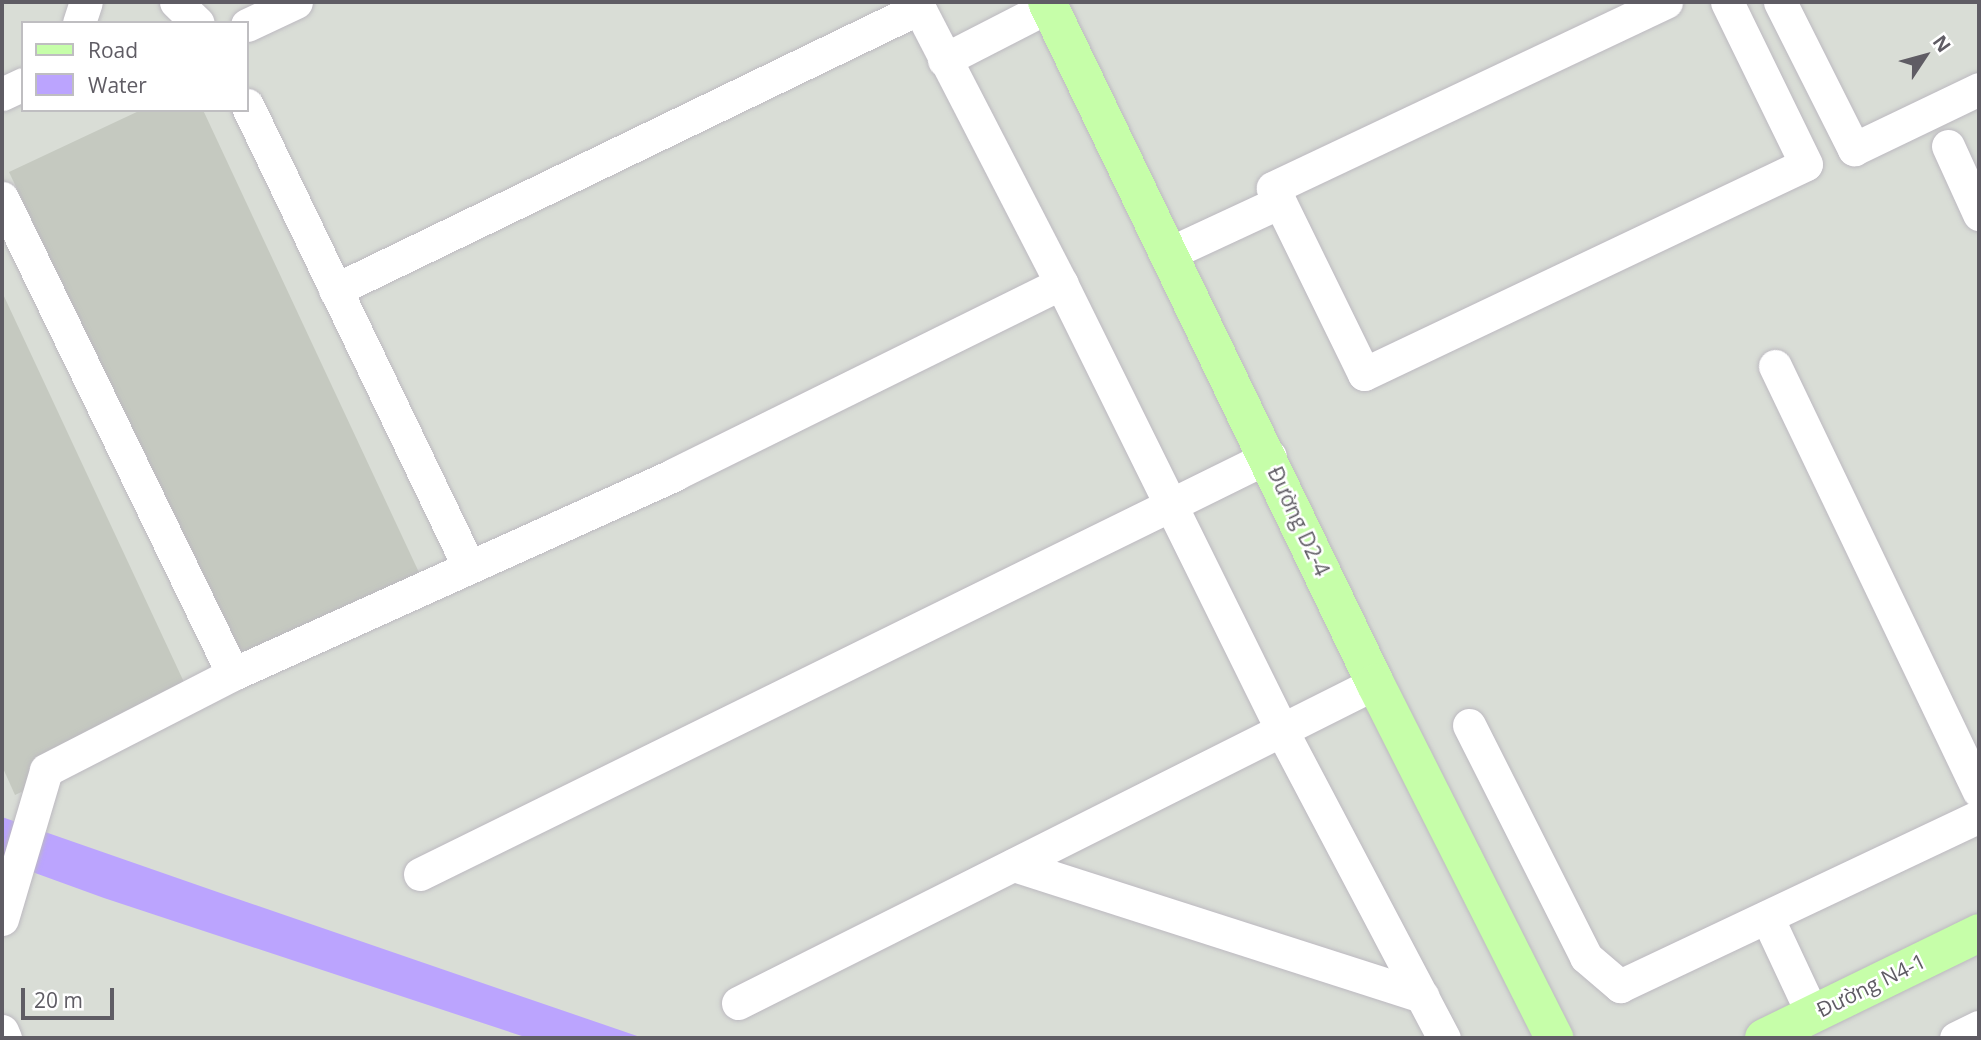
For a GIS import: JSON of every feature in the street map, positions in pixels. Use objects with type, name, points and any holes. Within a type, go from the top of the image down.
[{"type":"main road","name":"Đường D2-4","points":[[1048,4],[1270,456],[1375,683],[1554,1038]]},
{"type":"main road","name":"Đường N4-1","points":[[1764,1038],[1979,933]]},
{"type":"lane","points":[[80,21],[86,2]]},
{"type":"lane","points":[[176,2],[196,21]]},
{"type":"lane","points":[[248,25],[296,2]]},
{"type":"lane","points":[[1666,2],[1273,188],[1364,374],[1805,164],[1727,2]]},
{"type":"lane","points":[[1780,2],[1854,149],[1979,89]]},
{"type":"lane","points":[[944,60],[1048,4]]},
{"type":"lane","points":[[335,290],[917,5],[1062,282],[1282,731],[1444,1038]]},
{"type":"lane","points":[[2,94],[21,85]]},
{"type":"lane","points":[[248,107],[469,567]]},
{"type":"lane","points":[[1948,146],[1979,214]]},
{"type":"lane","points":[[2,198],[233,674]]},
{"type":"lane","points":[[1170,253],[1280,202]]},
{"type":"lane","points":[[2,919],[46,770],[233,674],[675,474],[1062,282]]},
{"type":"lane","points":[[1775,366],[1979,791]]},
{"type":"lane","points":[[420,874],[1270,456]]},
{"type":"lane","points":[[738,1003],[1375,683]]},
{"type":"lane","points":[[1469,725],[1586,957],[1605,980],[1627,985],[1979,816]]},
{"type":"lane","points":[[1014,865],[1423,996]]},
{"type":"lane","points":[[1767,917],[1812,1013]]},
{"type":"lane","points":[[1956,1038],[1979,1027]]},
{"type":"lane","points":[[2,1031],[5,1038]]},
{"type":"shaded area","points":[[2,2],[1979,2],[1979,1038],[2,1038]]},
{"type":"water","points":[[2,817],[643,1038],[528,1038],[104,898],[2,861]]},
{"type":"building","points":[[137,112],[204,112],[430,596],[248,681],[9,172]]},
{"type":"building","points":[[2,292],[197,710],[15,795],[2,766]]}]
